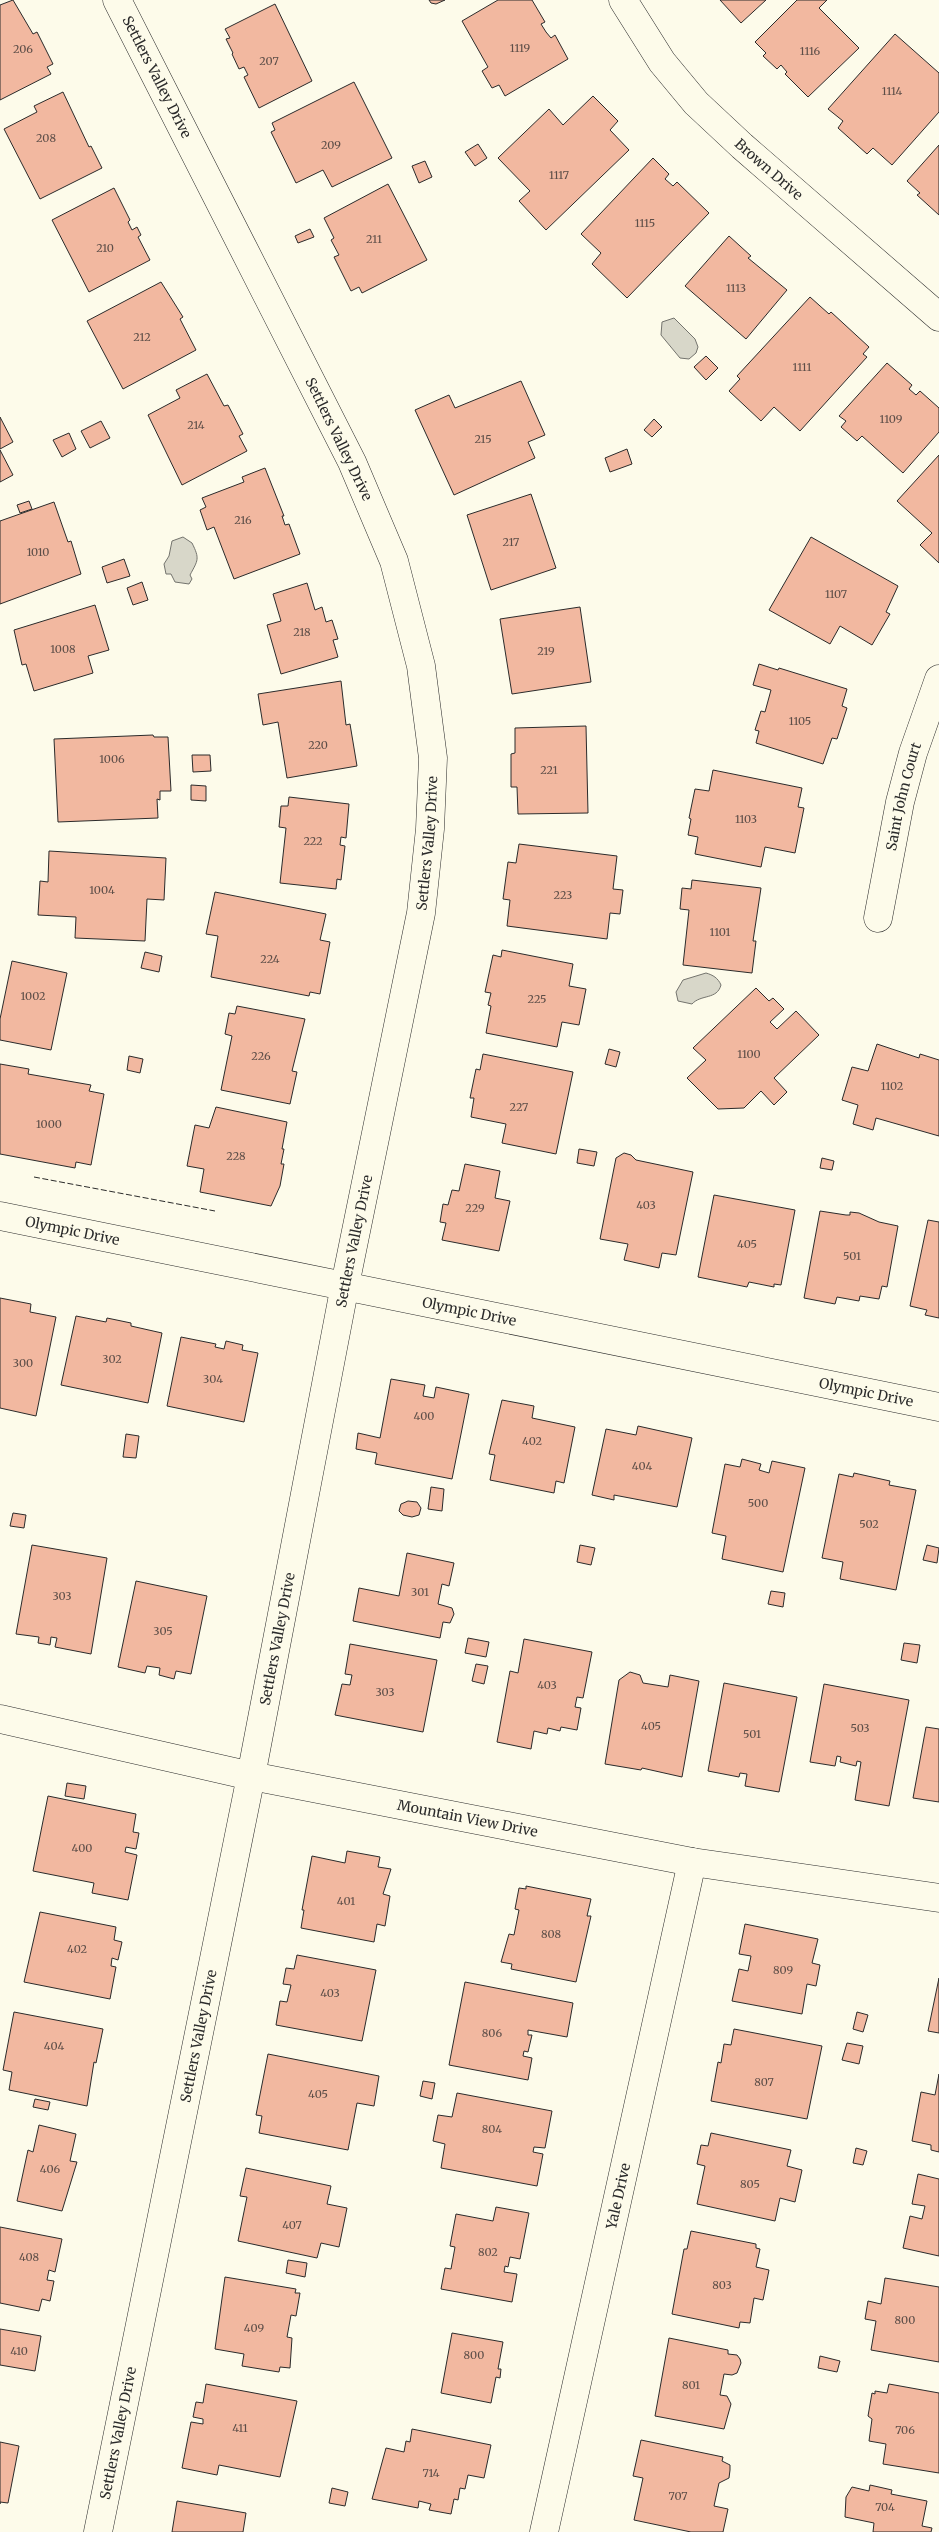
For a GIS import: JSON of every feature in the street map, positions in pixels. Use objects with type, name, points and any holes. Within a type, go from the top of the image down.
[{"type":"street","name":"Settlers Valley Drive","points":[[98,2532],[251,1776],[345,1285],[421,913],[430,830],[433,758],[421,666],[394,561],[352,462],[117,0]]},
{"type":"street","name":"Brown Drive","points":[[623,0],[662,62],[696,103],[742,146],[939,317]]},
{"type":"street","name":"Saint John Court","points":[[878,918],[900,802],[913,753],[939,679]]},
{"type":"street","name":"Olympic Drive","points":[[0,1216],[939,1407]]},
{"type":"street","name":"Mountain View Drive","points":[[0,1719],[251,1776],[692,1862],[939,1898]]},
{"type":"street","name":"Yale Drive","points":[[544,2532],[692,1862]]},
{"type":"shaded area","points":[[674,318],[695,339],[698,347],[696,353],[689,359],[680,358],[661,335],[662,322]]},
{"type":"shaded area","points":[[183,537],[192,543],[197,556],[190,575],[192,579],[189,584],[175,582],[171,574],[166,574],[164,564],[169,556],[172,541]]},
{"type":"shaded area","points":[[706,973],[715,977],[721,985],[716,993],[692,1004],[678,1001],[676,992],[683,980]]},
{"type":"building","points":[[13,0],[33,34],[37,32],[53,64],[47,67],[51,74],[0,100],[0,5]]},
{"type":"building","points":[[429,0],[445,0],[436,4],[431,3]]},
{"type":"building","points":[[498,0],[532,0],[545,22],[541,24],[551,38],[555,35],[568,59],[505,96],[499,85],[492,88],[482,71],[488,67],[462,21]]},
{"type":"building","points":[[720,0],[766,0],[741,23]]},
{"type":"building","points":[[797,0],[827,0],[819,8],[859,48],[808,97],[785,74],[787,72],[781,65],[777,69],[763,56],[766,53],[755,42]]},
{"type":"building","points":[[275,4],[312,81],[259,108],[244,77],[248,75],[244,67],[239,69],[232,54],[226,39],[230,38],[225,29]]},
{"type":"building","points":[[895,34],[939,73],[939,112],[892,165],[873,148],[867,154],[838,128],[843,121],[828,109]]},
{"type":"building","points":[[354,82],[392,158],[332,187],[323,170],[296,183],[271,132],[275,130],[272,123]]},
{"type":"building","points":[[63,92],[89,147],[91,146],[102,168],[40,199],[4,129],[37,112],[34,106]]},
{"type":"building","points":[[593,96],[618,121],[610,130],[629,150],[546,230],[519,201],[530,191],[498,158],[549,109],[563,125]]},
{"type":"building","points":[[478,144],[487,158],[475,166],[465,152]]},
{"type":"building","points":[[939,145],[939,215],[917,195],[920,193],[907,181]]},
{"type":"building","points":[[653,158],[669,174],[665,179],[673,186],[677,182],[709,213],[627,298],[592,264],[601,253],[581,234]]},
{"type":"building","points":[[425,161],[432,177],[419,183],[412,166]]},
{"type":"building","points":[[388,184],[427,260],[362,293],[359,287],[351,291],[334,257],[339,255],[331,240],[334,238],[324,218]]},
{"type":"building","points":[[114,188],[130,220],[128,222],[132,230],[137,227],[141,235],[138,237],[150,260],[89,292],[52,220]]},
{"type":"building","points":[[310,229],[314,237],[298,243],[295,236]]},
{"type":"building","points":[[729,236],[751,256],[748,258],[787,290],[746,339],[685,286]]},
{"type":"building","points":[[161,282],[183,317],[180,319],[196,350],[123,389],[87,321]]},
{"type":"building","points":[[810,297],[829,314],[831,312],[869,347],[863,354],[867,357],[800,431],[774,407],[761,421],[729,391],[740,379],[737,376]]},
{"type":"building","points":[[706,356],[718,368],[706,380],[694,367]]},
{"type":"building","points":[[887,363],[912,385],[909,389],[916,395],[920,391],[939,408],[939,432],[903,473],[862,436],[857,441],[841,427],[846,421],[839,416]]},
{"type":"building","points":[[207,374],[224,406],[228,405],[243,434],[239,436],[247,451],[182,485],[148,415],[180,398],[176,390]]},
{"type":"building","points":[[521,381],[545,435],[528,442],[535,458],[454,495],[415,410],[449,395],[455,408]]},
{"type":"building","points":[[0,417],[13,442],[0,449]]},
{"type":"building","points":[[654,419],[662,427],[652,437],[644,430]]},
{"type":"building","points":[[101,421],[110,438],[90,448],[81,431]]},
{"type":"building","points":[[69,433],[76,449],[62,457],[53,440]]},
{"type":"building","points":[[627,449],[632,464],[610,472],[605,458]]},
{"type":"building","points":[[0,450],[13,475],[0,482]]},
{"type":"building","points":[[939,455],[939,563],[920,545],[932,533],[897,501]]},
{"type":"building","points":[[265,468],[284,516],[282,516],[285,525],[289,524],[300,554],[234,579],[214,527],[207,530],[200,510],[206,507],[202,498],[244,482],[242,477]]},
{"type":"building","points":[[531,494],[556,568],[491,590],[467,515]]},
{"type":"building","points":[[29,501],[32,509],[20,513],[17,505]]},
{"type":"building","points":[[54,502],[68,542],[71,541],[81,574],[0,604],[0,521]]},
{"type":"building","points":[[811,537],[898,586],[886,612],[890,614],[872,645],[840,626],[830,644],[769,610]]},
{"type":"building","points":[[124,559],[130,576],[107,583],[102,567]]},
{"type":"building","points":[[142,582],[148,600],[133,605],[127,588]]},
{"type":"building","points":[[307,583],[315,610],[322,607],[326,622],[332,620],[338,639],[333,640],[338,657],[281,674],[267,625],[281,621],[273,594]]},
{"type":"building","points":[[95,605],[109,650],[88,656],[93,673],[34,691],[26,664],[22,665],[14,630]]},
{"type":"building","points":[[580,607],[591,682],[512,694],[500,619]]},
{"type":"building","points":[[759,664],[778,670],[779,668],[847,689],[842,706],[847,708],[837,739],[832,738],[823,764],[756,743],[759,731],[755,730],[761,711],[765,712],[771,690],[753,685]]},
{"type":"building","points":[[341,681],[346,725],[350,724],[357,766],[287,778],[278,722],[263,725],[258,694]]},
{"type":"building","points":[[586,726],[588,813],[518,814],[517,787],[511,787],[511,754],[515,753],[515,728]]},
{"type":"building","points":[[153,735],[154,737],[168,737],[171,791],[160,791],[160,800],[157,799],[158,818],[58,822],[54,739]]},
{"type":"building","points":[[192,755],[210,755],[211,771],[193,772]]},
{"type":"building","points":[[713,770],[802,788],[798,807],[804,808],[795,853],[765,847],[761,867],[695,854],[698,837],[688,835],[691,819],[689,818],[695,789],[709,791]]},
{"type":"building","points":[[191,785],[206,786],[206,801],[191,800]]},
{"type":"building","points":[[289,797],[349,804],[346,838],[341,837],[340,845],[345,846],[341,880],[337,879],[336,889],[280,883],[286,828],[279,827],[281,806],[288,806]]},
{"type":"building","points":[[519,844],[617,856],[613,889],[623,890],[620,914],[610,913],[607,939],[507,926],[510,900],[503,899],[508,862],[516,863]]},
{"type":"building","points":[[49,851],[166,858],[164,900],[147,899],[145,941],[75,938],[76,917],[38,915],[40,881],[48,882]]},
{"type":"building","points":[[692,880],[761,888],[753,941],[756,941],[752,973],[683,965],[689,910],[680,909],[682,888],[691,889]]},
{"type":"building","points":[[215,892],[326,914],[320,940],[330,942],[320,994],[310,992],[309,996],[211,977],[218,936],[206,934]]},
{"type":"building","points":[[502,950],[573,964],[569,986],[586,989],[579,1025],[562,1022],[557,1047],[486,1033],[491,1006],[488,1005],[491,993],[485,992],[493,955],[501,957]]},
{"type":"building","points":[[145,952],[162,956],[159,972],[141,968]]},
{"type":"building","points":[[12,961],[67,973],[51,1050],[0,1040],[0,1019]]},
{"type":"building","points":[[756,988],[769,1001],[773,998],[784,1009],[770,1022],[777,1029],[796,1011],[819,1035],[774,1078],[787,1092],[774,1105],[761,1091],[744,1108],[718,1109],[687,1078],[706,1060],[693,1048]]},
{"type":"building","points":[[237,1006],[305,1019],[292,1071],[297,1072],[290,1104],[221,1090],[232,1036],[225,1034],[229,1013],[235,1014]]},
{"type":"building","points":[[877,1044],[919,1058],[920,1054],[939,1060],[939,1136],[876,1118],[873,1130],[853,1124],[858,1105],[842,1100],[852,1067],[868,1071]]},
{"type":"building","points":[[609,1049],[620,1052],[616,1067],[605,1064]]},
{"type":"building","points":[[483,1054],[573,1072],[556,1154],[502,1143],[506,1124],[471,1117],[474,1098],[470,1098],[476,1069],[480,1070]]},
{"type":"building","points":[[129,1056],[143,1059],[140,1073],[127,1070]]},
{"type":"building","points":[[0,1064],[29,1069],[28,1074],[91,1085],[89,1091],[104,1094],[91,1165],[76,1162],[75,1168],[0,1154]]},
{"type":"building","points":[[216,1107],[287,1122],[282,1149],[284,1149],[281,1164],[284,1164],[280,1186],[271,1206],[200,1192],[204,1169],[187,1166],[195,1125],[209,1128]]},
{"type":"building","points":[[579,1149],[597,1152],[594,1166],[577,1163]]},
{"type":"building","points":[[624,1153],[631,1155],[636,1160],[693,1172],[676,1255],[662,1253],[659,1268],[624,1260],[628,1244],[600,1239],[616,1158]]},
{"type":"building","points":[[822,1158],[834,1161],[832,1170],[820,1168]]},
{"type":"building","points":[[465,1164],[500,1171],[495,1198],[510,1201],[499,1251],[442,1240],[446,1223],[440,1222],[443,1204],[448,1205],[452,1190],[459,1191]]},
{"type":"building","points":[[714,1195],[795,1210],[781,1285],[774,1284],[774,1287],[749,1282],[747,1287],[698,1277]]},
{"type":"building","points":[[820,1211],[846,1215],[850,1215],[850,1212],[859,1213],[879,1222],[898,1226],[887,1287],[882,1286],[879,1299],[860,1296],[859,1301],[837,1297],[835,1304],[804,1298]]},
{"type":"building","points":[[928,1220],[939,1222],[939,1318],[925,1315],[927,1310],[910,1306]]},
{"type":"building","points":[[0,1298],[31,1304],[30,1312],[56,1317],[36,1416],[0,1408]]},
{"type":"building","points":[[76,1316],[106,1322],[107,1318],[162,1333],[148,1403],[61,1385]]},
{"type":"building","points":[[181,1337],[216,1344],[215,1347],[224,1349],[226,1341],[243,1345],[242,1350],[258,1353],[244,1422],[167,1406]]},
{"type":"building","points":[[391,1379],[425,1385],[423,1396],[434,1398],[436,1387],[469,1394],[452,1479],[375,1464],[377,1453],[356,1449],[358,1433],[380,1438]]},
{"type":"building","points":[[502,1400],[534,1406],[532,1418],[575,1427],[564,1483],[556,1481],[554,1493],[490,1480],[495,1455],[489,1454]]},
{"type":"building","points":[[638,1426],[692,1438],[677,1507],[614,1495],[614,1500],[592,1495],[606,1429],[636,1435]]},
{"type":"building","points":[[126,1434],[139,1436],[136,1458],[123,1457]]},
{"type":"building","points":[[742,1459],[761,1464],[759,1470],[769,1473],[772,1461],[805,1468],[783,1572],[722,1559],[726,1536],[712,1533],[725,1464],[740,1467]]},
{"type":"building","points":[[854,1473],[890,1481],[889,1485],[916,1490],[896,1590],[840,1579],[843,1562],[822,1558],[839,1474],[853,1477]]},
{"type":"building","points":[[431,1487],[444,1489],[442,1511],[428,1509]]},
{"type":"building","points":[[408,1501],[417,1502],[421,1508],[419,1515],[412,1517],[403,1515],[399,1511],[401,1504]]},
{"type":"building","points":[[13,1513],[26,1515],[24,1528],[10,1526]]},
{"type":"building","points":[[32,1545],[107,1558],[91,1654],[55,1647],[57,1638],[51,1637],[50,1645],[38,1643],[39,1637],[16,1634]]},
{"type":"building","points":[[580,1545],[595,1548],[591,1565],[577,1562]]},
{"type":"building","points":[[927,1545],[939,1548],[937,1563],[923,1560]]},
{"type":"building","points":[[407,1553],[454,1563],[449,1586],[442,1584],[438,1604],[452,1608],[454,1614],[450,1623],[443,1622],[440,1638],[353,1621],[359,1588],[399,1596]]},
{"type":"building","points":[[136,1581],[207,1596],[191,1674],[176,1671],[174,1679],[159,1675],[160,1668],[147,1666],[145,1673],[118,1667]]},
{"type":"building","points":[[771,1591],[785,1593],[783,1607],[768,1604]]},
{"type":"building","points":[[468,1638],[489,1642],[486,1657],[465,1653]]},
{"type":"building","points":[[524,1639],[592,1652],[583,1698],[577,1697],[575,1707],[581,1708],[577,1730],[561,1727],[560,1731],[548,1728],[547,1734],[534,1731],[531,1749],[497,1742],[510,1671],[518,1673]]},
{"type":"building","points":[[904,1643],[920,1645],[917,1663],[901,1660]]},
{"type":"building","points":[[350,1644],[437,1660],[423,1732],[335,1715],[342,1684],[350,1685],[352,1675],[345,1674]]},
{"type":"building","points":[[476,1664],[488,1666],[484,1684],[472,1681]]},
{"type":"building","points":[[630,1672],[640,1675],[643,1683],[668,1687],[670,1675],[699,1681],[682,1777],[642,1768],[641,1770],[605,1764],[619,1680]]},
{"type":"building","points":[[724,1683],[797,1697],[779,1792],[745,1786],[747,1774],[740,1773],[739,1777],[708,1771]]},
{"type":"building","points":[[824,1684],[909,1700],[889,1806],[855,1800],[861,1762],[857,1761],[856,1766],[840,1762],[841,1757],[837,1756],[835,1766],[810,1762]]},
{"type":"building","points":[[926,1727],[939,1729],[939,1802],[913,1798]]},
{"type":"building","points":[[67,1783],[86,1786],[84,1799],[65,1796]]},
{"type":"building","points":[[48,1796],[136,1814],[133,1832],[139,1833],[136,1849],[126,1847],[125,1852],[137,1855],[128,1900],[92,1893],[94,1883],[33,1871]]},
{"type":"building","points":[[347,1851],[380,1857],[378,1867],[391,1869],[383,1894],[390,1896],[385,1926],[377,1924],[374,1942],[301,1928],[304,1910],[302,1910],[312,1856],[345,1863]]},
{"type":"building","points":[[526,1886],[591,1899],[587,1916],[591,1916],[576,1982],[511,1969],[512,1964],[501,1962],[509,1934],[514,1935],[519,1910],[515,1909],[519,1888],[526,1889]]},
{"type":"building","points":[[40,1912],[116,1927],[114,1940],[122,1942],[118,1960],[112,1958],[111,1966],[116,1967],[110,1999],[24,1982]]},
{"type":"building","points":[[745,1924],[818,1939],[812,1963],[820,1965],[816,1986],[807,1984],[802,2014],[732,2001],[739,1969],[748,1971],[751,1956],[739,1954]]},
{"type":"building","points":[[297,1955],[376,1970],[362,2041],[276,2025],[280,2001],[287,2002],[291,1985],[283,1984],[286,1968],[294,1969]]},
{"type":"building","points":[[939,1978],[939,2033],[928,2031]]},
{"type":"building","points":[[465,1982],[573,2003],[567,2037],[528,2030],[528,2035],[532,2035],[528,2052],[524,2051],[523,2056],[532,2058],[528,2080],[449,2065]]},
{"type":"building","points":[[14,2012],[103,2029],[96,2063],[94,2062],[87,2106],[9,2090],[12,2072],[3,2070]]},
{"type":"building","points":[[857,2012],[868,2015],[863,2032],[853,2029]]},
{"type":"building","points":[[734,2029],[822,2046],[807,2119],[711,2101],[718,2062],[721,2063],[724,2044],[731,2045]]},
{"type":"building","points":[[847,2043],[863,2046],[859,2064],[842,2060]]},
{"type":"building","points":[[268,2054],[379,2076],[374,2106],[357,2103],[348,2150],[259,2133],[262,2116],[256,2115]]},
{"type":"building","points":[[939,2074],[939,2152],[931,2150],[931,2145],[912,2141],[921,2092],[935,2095]]},
{"type":"building","points":[[423,2081],[435,2083],[432,2099],[420,2096]]},
{"type":"building","points":[[457,2093],[552,2111],[545,2148],[534,2147],[533,2152],[543,2154],[537,2186],[441,2168],[445,2144],[433,2141],[438,2115],[452,2117]]},
{"type":"building","points":[[35,2099],[50,2102],[48,2110],[33,2107]]},
{"type":"building","points":[[39,2125],[76,2134],[70,2161],[77,2162],[62,2211],[17,2201],[28,2150],[33,2152]]},
{"type":"building","points":[[711,2133],[791,2150],[787,2166],[802,2170],[795,2202],[780,2198],[775,2221],[697,2204],[705,2166],[697,2164],[701,2145],[708,2146]]},
{"type":"building","points":[[856,2148],[867,2151],[863,2165],[853,2163]]},
{"type":"building","points":[[246,2168],[331,2186],[327,2204],[347,2208],[339,2247],[321,2243],[317,2258],[238,2241],[247,2197],[240,2196]]},
{"type":"building","points":[[918,2174],[939,2179],[939,2256],[903,2248],[910,2216],[922,2219],[925,2206],[912,2204]]},
{"type":"building","points":[[496,2207],[529,2213],[520,2259],[510,2257],[508,2267],[505,2266],[504,2272],[517,2274],[512,2302],[441,2289],[445,2268],[451,2269],[455,2247],[450,2246],[456,2214],[493,2221]]},
{"type":"building","points":[[0,2227],[62,2239],[55,2272],[49,2270],[47,2280],[54,2281],[50,2301],[42,2299],[39,2311],[0,2303]]},
{"type":"building","points":[[691,2231],[756,2244],[756,2248],[760,2249],[756,2267],[769,2270],[763,2300],[754,2298],[750,2323],[740,2322],[739,2328],[672,2314],[684,2249],[687,2249]]},
{"type":"building","points":[[288,2260],[307,2263],[305,2277],[286,2273]]},
{"type":"building","points":[[225,2277],[296,2289],[295,2293],[300,2293],[296,2316],[291,2315],[287,2337],[292,2338],[290,2368],[280,2367],[279,2372],[242,2366],[244,2354],[215,2349]]},
{"type":"building","points":[[885,2278],[939,2287],[939,2362],[871,2350],[876,2321],[865,2319],[868,2301],[881,2304]]},
{"type":"building","points":[[0,2329],[41,2336],[35,2371],[0,2365]]},
{"type":"building","points":[[452,2333],[503,2342],[498,2369],[501,2369],[500,2378],[496,2377],[491,2403],[441,2393]]},
{"type":"building","points":[[669,2338],[728,2350],[728,2354],[737,2355],[740,2359],[741,2363],[737,2373],[732,2375],[724,2374],[720,2395],[727,2396],[731,2404],[724,2429],[655,2416]]},
{"type":"building","points":[[820,2356],[840,2361],[837,2372],[818,2368]]},
{"type":"building","points":[[206,2384],[297,2401],[280,2477],[219,2465],[217,2475],[182,2468],[191,2422],[203,2424],[203,2419],[193,2417],[196,2402],[203,2403]]},
{"type":"building","points":[[889,2384],[939,2393],[939,2473],[883,2464],[886,2444],[869,2441],[872,2419],[868,2416],[872,2393],[875,2394],[875,2391],[887,2393]]},
{"type":"building","points":[[412,2429],[491,2445],[484,2478],[468,2475],[465,2489],[460,2488],[458,2500],[454,2499],[451,2514],[429,2510],[431,2504],[419,2501],[418,2508],[372,2499],[386,2448],[404,2452],[406,2441],[410,2442]]},
{"type":"building","points":[[641,2440],[723,2457],[722,2461],[730,2465],[729,2478],[719,2483],[714,2506],[728,2509],[723,2532],[691,2532],[634,2520],[643,2478],[633,2476]]},
{"type":"building","points":[[0,2442],[19,2446],[8,2503],[0,2502]]},
{"type":"building","points":[[870,2485],[892,2490],[891,2494],[927,2501],[922,2526],[932,2528],[931,2532],[873,2532],[874,2523],[845,2517],[846,2497],[852,2487],[869,2491]]},
{"type":"building","points":[[332,2488],[348,2492],[345,2506],[329,2503]]},
{"type":"building","points":[[177,2501],[246,2513],[243,2532],[172,2532]]},
{"type":"fence","points":[[34,1177],[215,1211]]}]
